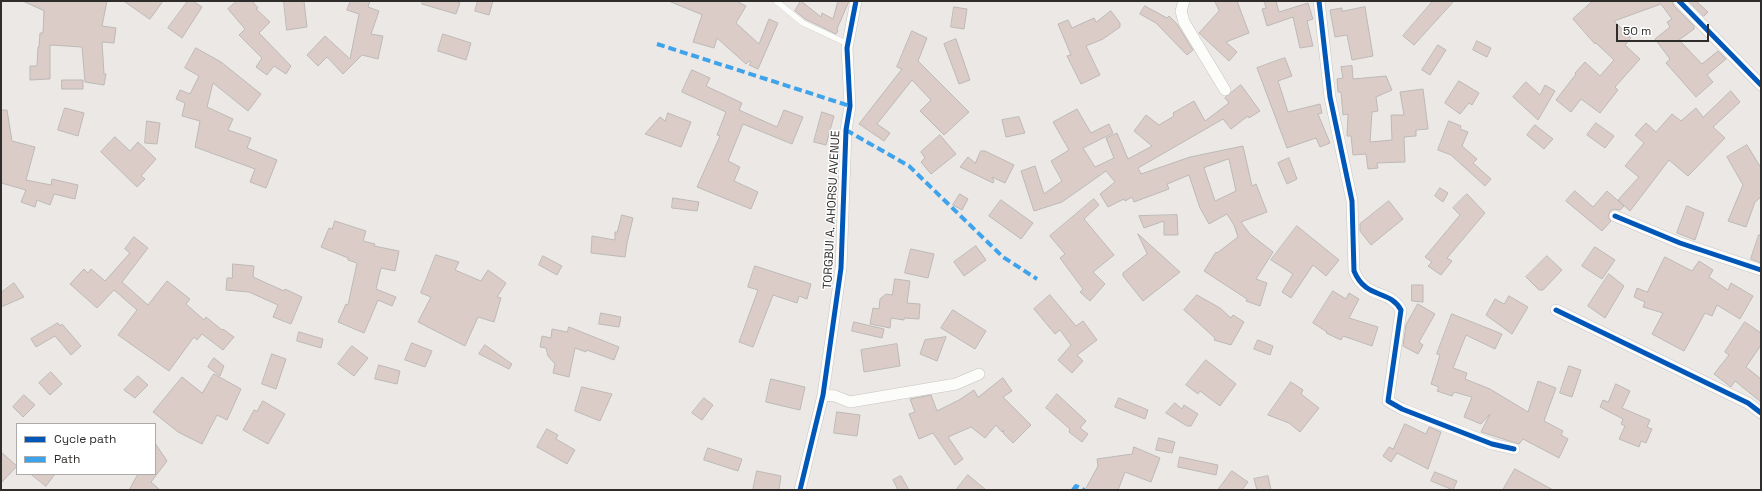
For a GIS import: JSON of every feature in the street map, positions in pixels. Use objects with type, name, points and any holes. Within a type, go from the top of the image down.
[{"type":"street","name":"TORGBUI A. AHORSU AVENUE","points":[[800,490],[823,395],[841,268],[846,130],[850,106],[848,44],[856,1]]},
{"type":"street","points":[[1184,1],[1181,11],[1184,22],[1225,90]]},
{"type":"street","points":[[1319,1],[1330,97],[1352,201],[1354,271],[1358,281],[1365,288],[1393,300],[1401,310],[1388,401],[1402,409],[1492,444],[1514,449]]},
{"type":"street","points":[[1679,1],[1761,85]]},
{"type":"street","points":[[1615,216],[1680,243],[1761,270]]},
{"type":"street","points":[[1556,310],[1748,403],[1761,413]]},
{"type":"street","points":[[823,395],[835,396],[850,402],[956,384],[979,374]]},
{"type":"lane","points":[[776,1],[803,23],[848,44]]},
{"type":"building","points":[[23,1],[107,1],[102,26],[116,28],[114,43],[102,42],[104,74],[106,74],[104,85],[85,82],[82,47],[50,45],[50,79],[30,80],[30,66],[37,66],[40,33],[43,33],[44,11]]},
{"type":"building","points":[[124,1],[163,1],[150,19]]},
{"type":"building","points":[[188,1],[193,1],[202,7],[182,38],[168,28]]},
{"type":"building","points":[[237,1],[252,1],[258,8],[256,9],[270,22],[259,33],[291,66],[286,74],[274,66],[267,75],[256,67],[262,58],[239,35],[245,29],[228,9]]},
{"type":"building","points":[[284,1],[304,1],[307,27],[287,30]]},
{"type":"building","points":[[351,1],[370,1],[368,7],[379,11],[371,34],[383,36],[378,59],[362,55],[343,74],[327,57],[318,66],[307,55],[325,36],[350,59],[359,14],[347,10]]},
{"type":"building","points":[[423,1],[455,1],[460,3],[456,14],[422,4]]},
{"type":"building","points":[[478,1],[493,1],[489,15],[475,11]]},
{"type":"building","points":[[669,1],[736,1],[746,6],[736,23],[759,44],[769,19],[778,23],[758,69],[749,65],[751,62],[749,61],[746,64],[717,38],[714,48],[693,42],[702,15]]},
{"type":"building","points":[[801,1],[821,17],[822,13],[833,19],[838,1],[849,1],[836,34],[805,19],[795,11]]},
{"type":"building","points":[[1215,1],[1237,1],[1249,33],[1226,42],[1237,52],[1229,61],[1199,33],[1219,11]]},
{"type":"building","points":[[1264,1],[1276,1],[1279,12],[1308,3],[1313,19],[1307,21],[1313,46],[1300,48],[1293,17],[1267,26],[1262,9],[1266,8]]},
{"type":"building","points":[[1433,1],[1454,1],[1414,45],[1403,36]]},
{"type":"building","points":[[1593,1],[1672,1],[1674,6],[1694,26],[1694,29],[1679,40],[1702,64],[1718,51],[1726,59],[1707,75],[1713,82],[1696,97],[1666,63],[1670,59],[1655,39],[1670,27],[1667,22],[1672,19],[1661,4],[1614,21],[1631,38],[1625,45],[1640,59],[1615,87],[1618,90],[1600,113],[1581,99],[1571,112],[1556,100],[1576,74],[1575,73],[1585,62],[1600,76],[1614,60],[1596,43],[1595,44],[1573,19]]},
{"type":"building","points":[[1689,1],[1696,1],[1708,12],[1704,16]]},
{"type":"building","points":[[1145,6],[1167,18],[1169,16],[1177,24],[1193,50],[1187,55],[1156,23],[1140,14]]},
{"type":"building","points":[[954,7],[967,9],[964,29],[951,27]]},
{"type":"building","points":[[1365,7],[1373,56],[1352,60],[1347,35],[1335,37],[1330,10],[1342,8],[1342,11]]},
{"type":"building","points":[[1111,11],[1120,23],[1120,27],[1103,39],[1086,46],[1100,75],[1081,84],[1067,56],[1071,55],[1058,24],[1068,20],[1072,28],[1094,18],[1096,22]]},
{"type":"building","points":[[912,31],[927,38],[918,61],[969,112],[944,135],[920,111],[931,100],[912,80],[877,124],[890,133],[884,141],[859,124],[902,69],[897,67]]},
{"type":"building","points":[[443,34],[471,43],[466,60],[438,51]]},
{"type":"building","points":[[956,39],[970,80],[959,84],[944,44]]},
{"type":"building","points":[[1477,41],[1491,48],[1487,57],[1473,50]]},
{"type":"building","points":[[1438,45],[1446,50],[1430,75],[1422,70]]},
{"type":"building","points":[[196,48],[221,62],[261,94],[248,111],[213,83],[207,107],[233,119],[228,130],[251,138],[247,148],[277,160],[266,188],[250,182],[255,169],[195,147],[200,121],[182,116],[185,103],[176,99],[180,90],[190,94],[199,76],[185,68]]},
{"type":"building","points":[[1285,58],[1292,76],[1278,81],[1288,112],[1320,104],[1322,113],[1318,114],[1330,143],[1320,147],[1316,138],[1287,148],[1257,68]]},
{"type":"building","points":[[1352,66],[1353,79],[1386,76],[1392,90],[1376,97],[1378,111],[1372,112],[1370,142],[1392,140],[1391,115],[1404,115],[1400,92],[1423,89],[1428,129],[1416,130],[1416,136],[1404,137],[1405,162],[1377,163],[1378,168],[1368,169],[1366,154],[1353,155],[1351,136],[1347,136],[1348,114],[1343,115],[1341,92],[1338,92],[1337,79],[1343,78],[1341,67]]},
{"type":"building","points":[[692,70],[710,78],[706,86],[742,103],[739,110],[777,127],[784,110],[803,117],[792,144],[743,124],[728,161],[740,167],[734,181],[758,192],[751,209],[697,187],[720,136],[717,135],[726,112],[682,92]]},
{"type":"building","points":[[62,80],[83,80],[83,89],[62,89]]},
{"type":"building","points":[[1459,81],[1479,93],[1472,105],[1469,103],[1460,114],[1445,103]]},
{"type":"building","points":[[1526,82],[1540,95],[1545,85],[1555,91],[1538,120],[1513,97]]},
{"type":"building","points":[[1241,85],[1260,111],[1249,118],[1248,116],[1231,129],[1223,119],[1138,168],[1141,174],[1190,157],[1243,146],[1252,186],[1256,184],[1267,212],[1241,222],[1250,234],[1273,252],[1256,279],[1267,283],[1260,306],[1246,301],[1247,299],[1204,271],[1216,252],[1217,253],[1238,237],[1234,225],[1227,214],[1209,224],[1200,208],[1189,175],[1167,184],[1169,189],[1134,202],[1132,197],[1125,201],[1124,199],[1108,207],[1100,194],[1115,182],[1106,171],[1062,202],[1034,211],[1021,171],[1035,166],[1044,194],[1062,181],[1051,161],[1069,150],[1053,122],[1077,109],[1091,133],[1109,124],[1113,133],[1083,148],[1095,167],[1114,158],[1106,138],[1117,133],[1128,159],[1152,146],[1134,131],[1146,115],[1159,125],[1174,116],[1173,113],[1194,101],[1205,121],[1229,103],[1225,98]],"holes":[[[1229,159],[1236,191],[1215,201],[1204,168]]]},
{"type":"building","points":[[1731,91],[1740,102],[1713,127],[1725,138],[1688,176],[1669,160],[1630,211],[1618,200],[1639,177],[1625,166],[1644,143],[1635,135],[1646,123],[1656,132],[1672,114],[1681,121],[1696,108],[1703,117]]},
{"type":"building","points":[[65,108],[84,113],[78,136],[58,130]]},
{"type":"building","points":[[1,110],[7,110],[12,141],[35,147],[26,180],[51,185],[52,179],[78,185],[75,199],[54,194],[50,205],[37,200],[35,207],[21,202],[26,190],[1,183]]},
{"type":"building","points":[[822,112],[834,116],[826,145],[814,142]]},
{"type":"building","points":[[668,113],[691,122],[681,147],[645,134],[660,117],[665,121]]},
{"type":"building","points":[[1019,117],[1025,133],[1006,137],[1002,120]]},
{"type":"building","points":[[147,121],[160,123],[157,144],[145,143]]},
{"type":"building","points":[[1449,121],[1461,126],[1460,129],[1468,132],[1462,146],[1477,159],[1473,163],[1491,179],[1485,186],[1451,155],[1438,150]]},
{"type":"building","points":[[1596,123],[1614,136],[1605,148],[1587,135]]},
{"type":"building","points":[[1535,125],[1553,139],[1544,149],[1527,135]]},
{"type":"building","points":[[940,135],[956,154],[931,174],[921,162],[925,158],[921,152]]},
{"type":"building","points":[[115,137],[130,151],[138,142],[156,159],[141,176],[145,179],[137,187],[101,152]]},
{"type":"building","points":[[1747,145],[1761,168],[1761,197],[1755,202],[1746,227],[1728,221],[1743,185],[1727,157]]},
{"type":"building","points":[[981,151],[985,151],[1014,165],[1005,183],[992,177],[994,181],[993,183],[960,167],[968,157],[975,163]]},
{"type":"building","points":[[1289,158],[1297,179],[1287,184],[1278,163]]},
{"type":"building","points":[[1440,188],[1448,193],[1443,202],[1435,196]]},
{"type":"building","points":[[1575,191],[1593,207],[1607,191],[1624,206],[1620,210],[1614,209],[1610,211],[1608,217],[1611,221],[1602,231],[1566,201]]},
{"type":"building","points":[[960,194],[968,199],[962,210],[953,205]]},
{"type":"building","points":[[1467,194],[1485,213],[1447,258],[1452,261],[1441,275],[1428,266],[1432,262],[1425,257],[1460,215],[1453,208]]},
{"type":"building","points":[[673,198],[699,202],[697,211],[672,208]]},
{"type":"building","points":[[1094,199],[1099,205],[1084,219],[1114,255],[1093,272],[1105,284],[1090,301],[1080,292],[1083,289],[1060,258],[1065,254],[1050,236]]},
{"type":"building","points":[[1001,200],[1033,223],[1021,239],[989,216]]},
{"type":"building","points":[[1389,201],[1403,219],[1371,245],[1360,231],[1360,224]]},
{"type":"building","points":[[1687,206],[1704,213],[1695,240],[1677,233]]},
{"type":"building","points":[[622,215],[633,218],[625,257],[591,253],[592,236],[615,240],[615,232],[617,232]]},
{"type":"building","points":[[1177,215],[1178,235],[1164,235],[1164,221],[1144,228],[1139,216]]},
{"type":"building","points":[[335,221],[366,231],[363,241],[375,244],[374,246],[399,251],[395,271],[381,268],[376,289],[396,297],[392,306],[378,300],[364,333],[338,322],[346,304],[348,305],[357,263],[321,247],[329,228],[332,229]]},
{"type":"building","points":[[1297,226],[1339,260],[1326,276],[1313,265],[1291,298],[1282,292],[1293,274],[1271,260]]},
{"type":"building","points":[[1138,234],[1180,272],[1143,301],[1123,276],[1123,273],[1147,254]]},
{"type":"building","points":[[1759,235],[1761,235],[1761,263],[1751,259]]},
{"type":"building","points":[[134,237],[148,248],[122,282],[148,305],[167,281],[190,299],[186,304],[204,320],[206,317],[222,330],[223,329],[234,337],[223,350],[202,334],[197,340],[194,337],[169,371],[118,335],[137,310],[114,290],[97,308],[70,284],[84,269],[88,273],[91,269],[105,281],[130,253],[125,249]]},
{"type":"building","points":[[976,246],[986,260],[964,276],[954,262]]},
{"type":"building","points":[[1595,247],[1615,260],[1602,279],[1582,266]]},
{"type":"building","points":[[911,249],[934,254],[928,278],[905,273]]},
{"type":"building","points":[[436,255],[459,262],[455,270],[481,281],[488,270],[506,283],[497,297],[501,298],[494,322],[478,317],[465,346],[418,322],[431,297],[421,293]]},
{"type":"building","points":[[543,256],[562,266],[557,275],[539,265]]},
{"type":"building","points":[[1547,256],[1562,270],[1543,290],[1539,290],[1526,277]]},
{"type":"building","points":[[1665,257],[1692,271],[1699,261],[1713,270],[1709,277],[1728,290],[1731,283],[1753,296],[1740,319],[1717,305],[1712,316],[1705,313],[1684,351],[1652,334],[1663,313],[1643,307],[1645,302],[1634,297],[1637,288],[1647,292]]},
{"type":"building","points":[[233,264],[254,266],[253,277],[284,291],[285,289],[302,297],[291,324],[273,317],[278,305],[249,292],[226,290],[227,278],[232,278]]},
{"type":"building","points":[[755,266],[811,284],[807,299],[799,296],[797,303],[773,295],[753,347],[739,342],[758,290],[748,287]]},
{"type":"building","points":[[1609,274],[1624,286],[1605,318],[1588,306]]},
{"type":"building","points":[[895,279],[910,281],[907,303],[920,304],[919,319],[904,318],[904,320],[891,318],[890,328],[870,324],[873,308],[879,309],[880,299],[886,294],[892,295]]},
{"type":"building","points":[[14,283],[24,297],[1,307],[1,293]]},
{"type":"building","points":[[1412,285],[1423,285],[1423,302],[1412,301]]},
{"type":"building","points":[[1333,291],[1346,299],[1349,293],[1359,299],[1349,318],[1378,327],[1372,346],[1343,336],[1341,340],[1326,333],[1327,332],[1313,323]]},
{"type":"building","points":[[1050,295],[1076,326],[1083,321],[1097,340],[1077,355],[1083,361],[1072,373],[1058,360],[1071,345],[1060,330],[1055,334],[1034,309]]},
{"type":"building","points":[[1197,295],[1220,308],[1231,318],[1233,315],[1244,322],[1231,345],[1214,340],[1215,338],[1184,310]]},
{"type":"building","points":[[1509,296],[1528,307],[1512,334],[1486,315],[1495,299],[1504,304]]},
{"type":"building","points":[[1418,304],[1435,314],[1419,342],[1423,345],[1418,354],[1403,346],[1406,325]]},
{"type":"building","points":[[953,310],[986,331],[975,349],[941,328]]},
{"type":"building","points":[[601,313],[621,317],[619,327],[599,324]]},
{"type":"building","points":[[1452,314],[1502,334],[1495,349],[1466,335],[1453,368],[1467,373],[1465,379],[1490,389],[1528,412],[1538,381],[1556,388],[1544,421],[1563,431],[1561,435],[1568,439],[1559,458],[1523,439],[1519,444],[1481,432],[1490,414],[1481,424],[1464,417],[1472,397],[1454,392],[1452,396],[1437,391],[1439,387],[1431,384],[1440,355],[1437,354]]},
{"type":"building","points":[[854,322],[884,329],[882,338],[852,331]]},
{"type":"building","points":[[1745,322],[1761,333],[1761,345],[1746,367],[1761,379],[1761,402],[1735,381],[1731,387],[1714,374],[1729,355],[1725,352]]},
{"type":"building","points":[[58,323],[60,326],[62,324],[81,346],[71,355],[55,336],[36,347],[31,339]]},
{"type":"building","points":[[569,327],[619,347],[614,360],[587,350],[586,352],[575,348],[569,377],[553,373],[555,364],[548,356],[546,348],[540,347],[542,336],[551,338],[552,329],[567,332]]},
{"type":"building","points":[[299,332],[323,339],[321,348],[297,341]]},
{"type":"building","points":[[946,337],[937,361],[920,354],[925,340]]},
{"type":"building","points":[[1258,340],[1273,346],[1270,355],[1254,349]]},
{"type":"building","points":[[412,343],[432,351],[425,367],[405,360]]},
{"type":"building","points":[[897,344],[900,366],[864,372],[861,350]]},
{"type":"building","points":[[485,345],[512,364],[509,369],[479,354]]},
{"type":"building","points":[[352,346],[368,358],[354,376],[338,364]]},
{"type":"building","points":[[272,354],[286,359],[276,389],[262,384]]},
{"type":"building","points":[[214,358],[224,366],[220,376],[208,367]]},
{"type":"building","points":[[1206,360],[1236,384],[1220,406],[1200,391],[1198,394],[1186,385]]},
{"type":"building","points":[[379,365],[400,371],[397,384],[375,379]]},
{"type":"building","points":[[1569,366],[1581,370],[1572,397],[1560,393]]},
{"type":"building","points":[[51,372],[62,384],[50,395],[39,383]]},
{"type":"building","points":[[214,374],[241,389],[227,420],[217,415],[202,444],[178,432],[153,412],[182,377],[202,393]]},
{"type":"building","points":[[138,376],[148,385],[135,398],[124,390]]},
{"type":"building","points":[[1003,378],[1012,391],[1003,397],[1031,425],[1013,443],[1003,433],[1004,430],[1002,432],[996,425],[985,438],[971,427],[948,437],[963,459],[955,465],[933,433],[919,439],[909,414],[915,412],[910,399],[931,395],[937,411],[959,400],[974,390],[978,397]]},
{"type":"building","points":[[771,379],[805,387],[800,410],[766,402]]},
{"type":"building","points":[[1291,382],[1303,390],[1301,394],[1319,408],[1300,432],[1289,423],[1268,415]]},
{"type":"building","points":[[1616,384],[1630,391],[1622,408],[1650,420],[1647,427],[1652,429],[1646,443],[1641,441],[1639,447],[1619,439],[1625,426],[1621,424],[1623,419],[1600,407],[1603,400],[1608,402]]},
{"type":"building","points":[[582,387],[612,394],[600,421],[575,411]]},
{"type":"building","points":[[1057,394],[1086,421],[1080,428],[1088,434],[1082,442],[1069,432],[1070,429],[1046,408]]},
{"type":"building","points":[[24,395],[35,405],[23,417],[13,407]]},
{"type":"building","points":[[704,398],[713,405],[702,420],[692,413]]},
{"type":"building","points":[[1119,398],[1148,410],[1145,419],[1115,407]]},
{"type":"building","points":[[263,401],[285,414],[268,444],[243,430],[254,410],[257,411]]},
{"type":"building","points":[[1175,403],[1182,409],[1184,405],[1198,414],[1191,426],[1187,426],[1166,413]]},
{"type":"building","points":[[837,412],[860,415],[857,436],[834,433]]},
{"type":"building","points":[[1405,424],[1426,434],[1429,427],[1441,432],[1428,469],[1397,453],[1391,462],[1383,456],[1389,447],[1393,449]]},
{"type":"building","points":[[547,429],[558,435],[556,439],[575,450],[567,464],[537,447]]},
{"type":"building","points":[[1159,438],[1175,442],[1172,453],[1156,450]]},
{"type":"building","points":[[156,444],[167,461],[151,482],[160,490],[129,490],[137,475],[156,475]]},
{"type":"building","points":[[1134,447],[1160,458],[1151,482],[1125,472],[1118,490],[1085,490],[1098,466],[1097,459],[1132,454]]},
{"type":"building","points":[[708,448],[742,459],[738,471],[704,460]]},
{"type":"building","points":[[1,452],[16,465],[16,467],[1,483]]},
{"type":"building","points":[[1180,457],[1218,465],[1216,475],[1178,467]]},
{"type":"building","points":[[1515,469],[1553,490],[1503,490]]},
{"type":"building","points":[[757,471],[781,476],[779,490],[753,490]]},
{"type":"building","points":[[1232,471],[1248,482],[1242,490],[1218,490]]},
{"type":"building","points":[[1435,472],[1457,481],[1453,490],[1431,481]]},
{"type":"building","points":[[32,475],[54,475],[46,486]]},
{"type":"building","points":[[968,475],[986,490],[956,490]]},
{"type":"building","points":[[901,476],[909,490],[898,490],[893,480]]},
{"type":"building","points":[[1268,476],[1271,490],[1257,490],[1254,479]]},
{"type":"marked path","points":[[657,44],[850,106]]},
{"type":"marked path","points":[[846,130],[909,166],[1003,257],[1037,279]]},
{"type":"marked path","points":[[1073,490],[1076,486],[1084,490]]},
{"type":"cycle path","points":[[800,490],[823,395],[841,268],[846,130],[850,106],[847,48],[856,1]]},
{"type":"cycle path","points":[[1319,1],[1330,97],[1352,201],[1354,271],[1359,280],[1371,291],[1391,299],[1401,310],[1388,401],[1402,409],[1492,444],[1514,449]]},
{"type":"cycle path","points":[[1679,1],[1761,85]]},
{"type":"cycle path","points":[[1615,216],[1680,243],[1761,270]]},
{"type":"cycle path","points":[[1556,310],[1748,403],[1761,413]]}]
